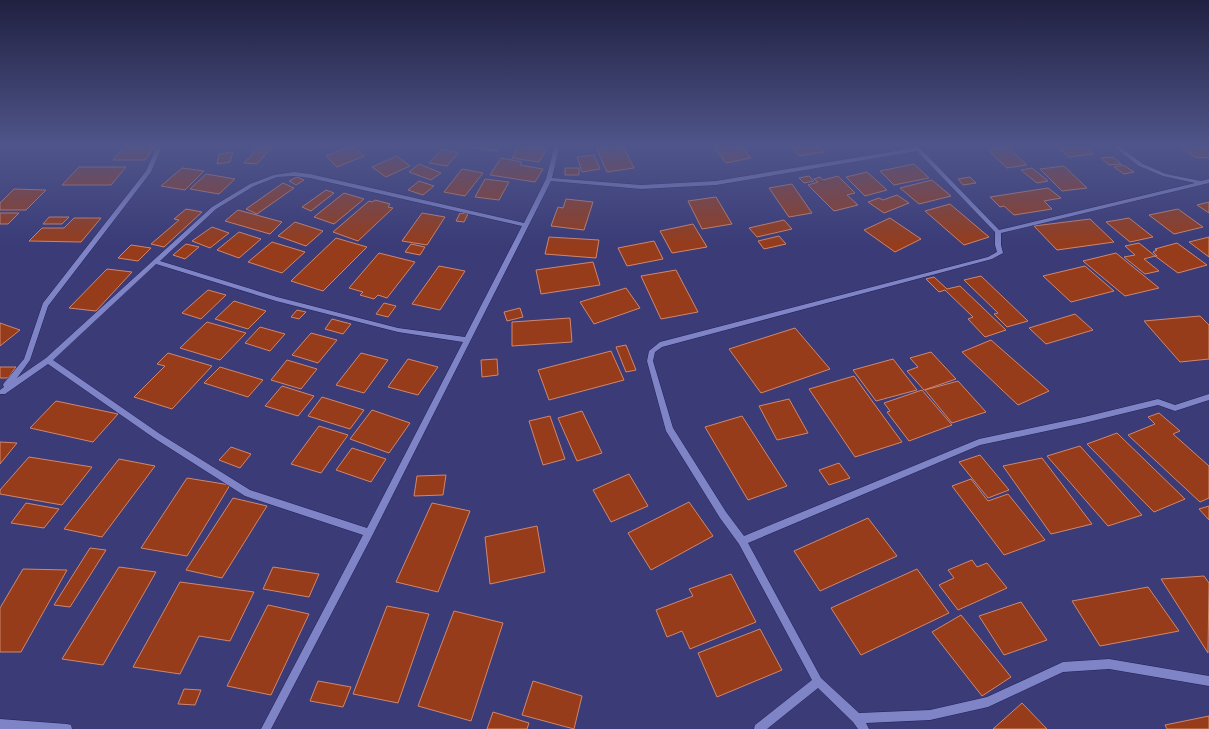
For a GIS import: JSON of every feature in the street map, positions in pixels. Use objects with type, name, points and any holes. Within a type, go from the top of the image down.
[{"type":"street","points":[[1,393],[27,360],[46,305],[144,178]]},
{"type":"street","points":[[1,393],[48,360],[214,208],[252,185],[271,178]]},
{"type":"street","points":[[319,178],[524,226]]},
{"type":"street","points":[[266,729],[369,533],[549,179],[641,187],[716,184],[751,178]]},
{"type":"street","points":[[864,729],[857,718],[818,681],[742,541],[723,515],[669,429],[650,362],[652,351],[660,345],[990,258],[1000,254],[998,232],[946,178]]},
{"type":"street","points":[[1181,178],[1209,182]]},
{"type":"street","points":[[998,232],[1202,182]]},
{"type":"street","points":[[155,262],[276,299],[382,326],[398,330],[467,340]]},
{"type":"street","points":[[48,360],[157,436],[248,493],[369,533]]},
{"type":"street","points":[[742,541],[980,442],[1084,420],[1158,402],[1175,408],[1209,397]]},
{"type":"street","points":[[857,718],[930,715],[988,702],[1063,667],[1109,664],[1209,681]]},
{"type":"street","points":[[759,729],[818,681]]},
{"type":"street","points":[[0,724],[67,729]]},
{"type":"building","points":[[69,178],[117,178],[111,185],[62,185]]},
{"type":"building","points":[[170,178],[197,178],[185,190],[161,186]]},
{"type":"building","points":[[202,178],[235,179],[219,194],[190,189]]},
{"type":"building","points":[[295,178],[304,180],[296,185],[289,181]]},
{"type":"building","points":[[455,178],[479,178],[465,196],[444,192]]},
{"type":"building","points":[[509,178],[537,178],[535,182]]},
{"type":"building","points":[[799,178],[811,178],[814,181],[804,183]]},
{"type":"building","points":[[817,178],[821,178],[823,180],[840,178],[855,193],[847,195],[858,205],[834,211],[808,185],[818,182],[814,179]]},
{"type":"building","points":[[847,178],[874,178],[887,190],[865,196]]},
{"type":"building","points":[[887,178],[929,178],[894,185]]},
{"type":"building","points":[[971,178],[976,183],[963,185],[958,179]]},
{"type":"building","points":[[1031,178],[1044,178],[1048,181],[1037,183]]},
{"type":"building","points":[[1049,178],[1077,178],[1087,188],[1062,191]]},
{"type":"building","points":[[485,179],[509,182],[499,200],[475,197]]},
{"type":"building","points":[[932,180],[951,196],[919,204],[900,188]]},
{"type":"building","points":[[419,181],[434,186],[423,195],[408,190]]},
{"type":"building","points":[[283,183],[294,188],[257,214],[246,209]]},
{"type":"building","points":[[792,184],[812,213],[789,217],[769,188]]},
{"type":"building","points":[[1048,188],[1061,198],[1044,201],[1052,209],[1014,215],[1004,206],[1000,207],[990,197]]},
{"type":"building","points":[[14,189],[46,190],[26,210],[0,210],[0,203]]},
{"type":"building","points":[[326,190],[334,193],[311,211],[302,207]]},
{"type":"building","points":[[344,193],[364,199],[334,224],[314,217]]},
{"type":"building","points":[[897,195],[909,203],[884,213],[868,202],[879,198],[883,200]]},
{"type":"building","points":[[716,197],[732,224],[702,229],[688,201]]},
{"type":"building","points":[[566,199],[593,202],[584,230],[551,226],[558,207],[563,208]]},
{"type":"building","points":[[375,200],[390,204],[388,207],[393,208],[358,241],[333,232],[369,201],[372,202]]},
{"type":"building","points":[[1209,202],[1209,213],[1197,205]]},
{"type":"building","points":[[950,204],[989,237],[964,245],[925,211]]},
{"type":"building","points":[[186,209],[202,212],[164,247],[151,244],[179,220],[174,219]]},
{"type":"building","points":[[1178,209],[1203,227],[1174,234],[1149,215]]},
{"type":"building","points":[[238,210],[282,222],[270,234],[225,221]]},
{"type":"building","points":[[0,213],[19,213],[8,224],[0,224]]},
{"type":"building","points":[[422,213],[445,217],[427,245],[402,241]]},
{"type":"building","points":[[460,213],[468,214],[464,222],[456,221]]},
{"type":"building","points":[[49,217],[69,217],[62,224],[43,224]]},
{"type":"building","points":[[74,218],[101,218],[81,242],[29,241],[42,228],[64,228]]},
{"type":"building","points":[[890,218],[921,239],[895,252],[864,230]]},
{"type":"building","points":[[1129,218],[1153,237],[1130,242],[1106,222]]},
{"type":"building","points":[[1090,219],[1114,242],[1057,250],[1034,226]]},
{"type":"building","points":[[784,220],[792,229],[757,237],[749,228]]},
{"type":"building","points":[[295,222],[323,231],[306,246],[278,236]]},
{"type":"building","points":[[693,224],[707,247],[672,253],[660,231]]},
{"type":"building","points":[[212,227],[229,233],[210,248],[192,241]]},
{"type":"building","points":[[239,232],[261,239],[239,258],[217,250]]},
{"type":"building","points":[[779,236],[786,244],[764,249],[758,241]]},
{"type":"building","points":[[549,237],[599,240],[596,258],[545,254]]},
{"type":"building","points":[[1209,237],[1209,257],[1189,242]]},
{"type":"building","points":[[336,238],[367,247],[323,291],[291,281]]},
{"type":"building","points":[[654,241],[663,259],[627,266],[618,248]]},
{"type":"building","points":[[272,242],[305,252],[282,273],[248,262]]},
{"type":"building","points":[[1139,243],[1155,256],[1144,259],[1159,271],[1145,274],[1124,257],[1135,255],[1125,246]]},
{"type":"building","points":[[1177,243],[1207,265],[1178,273],[1155,256],[1157,256],[1153,252],[1157,250],[1155,249]]},
{"type":"building","points":[[186,244],[199,247],[185,259],[173,255]]},
{"type":"building","points":[[411,244],[425,247],[420,255],[405,252]]},
{"type":"building","points":[[131,245],[151,248],[138,261],[118,258]]},
{"type":"building","points":[[379,253],[415,262],[387,298],[378,295],[374,299],[360,295],[363,292],[349,288]]},
{"type":"building","points":[[1116,253],[1159,288],[1125,296],[1083,261]]},
{"type":"building","points":[[593,262],[600,285],[541,294],[536,270]]},
{"type":"building","points":[[439,266],[465,271],[440,310],[412,304]]},
{"type":"building","points":[[1085,266],[1114,291],[1071,302],[1043,276]]},
{"type":"building","points":[[107,269],[132,272],[96,311],[69,308]]},
{"type":"building","points":[[676,270],[698,312],[661,319],[641,276]]},
{"type":"building","points":[[981,276],[1028,321],[1007,327],[994,314],[998,313],[964,280]]},
{"type":"building","points":[[934,277],[947,289],[960,286],[1006,330],[985,337],[968,319],[973,317],[945,290],[939,292],[926,279]]},
{"type":"building","points":[[626,288],[640,308],[594,324],[580,302]]},
{"type":"building","points":[[208,290],[226,295],[201,319],[182,313]]},
{"type":"building","points":[[234,301],[266,311],[248,329],[215,319]]},
{"type":"building","points":[[384,303],[396,306],[388,317],[376,314]]},
{"type":"building","points":[[520,308],[523,317],[507,321],[504,312]]},
{"type":"building","points":[[297,310],[306,312],[299,319],[291,317]]},
{"type":"building","points":[[1075,314],[1093,330],[1046,344],[1029,328]]},
{"type":"building","points":[[1200,316],[1209,325],[1209,359],[1180,362],[1144,321]]},
{"type":"building","points":[[570,318],[572,342],[512,346],[512,322]]},
{"type":"building","points":[[332,319],[351,324],[343,334],[325,329]]},
{"type":"building","points":[[207,322],[246,333],[220,360],[180,348]]},
{"type":"building","points":[[0,323],[20,330],[0,346]]},
{"type":"building","points":[[260,327],[285,334],[270,351],[245,343]]},
{"type":"building","points":[[795,328],[830,369],[761,393],[729,349]]},
{"type":"building","points":[[311,333],[337,340],[318,363],[292,355]]},
{"type":"building","points":[[991,340],[1049,391],[1018,405],[962,352]]},
{"type":"building","points":[[626,345],[636,370],[626,372],[616,347]]},
{"type":"building","points":[[611,351],[624,380],[549,400],[538,370]]},
{"type":"building","points":[[931,352],[956,379],[924,390],[907,371],[918,367],[910,358]]},
{"type":"building","points":[[168,353],[212,366],[172,409],[134,397],[165,366],[157,364]]},
{"type":"building","points":[[361,353],[388,360],[364,393],[336,385]]},
{"type":"building","points":[[408,359],[438,367],[418,395],[388,387]]},
{"type":"building","points":[[497,359],[498,375],[482,377],[481,360]]},
{"type":"building","points":[[893,359],[917,390],[876,401],[853,370]]},
{"type":"building","points":[[287,360],[317,369],[301,389],[271,380]]},
{"type":"building","points":[[0,367],[16,367],[8,378],[0,378]]},
{"type":"building","points":[[220,367],[263,380],[248,397],[204,383]]},
{"type":"building","points":[[854,376],[902,442],[855,457],[809,389]]},
{"type":"building","points":[[958,381],[986,412],[952,423],[925,390]]},
{"type":"building","points":[[282,386],[314,396],[298,416],[265,406]]},
{"type":"building","points":[[922,390],[952,425],[909,441],[887,412],[890,411],[884,403]]},
{"type":"building","points":[[322,397],[364,410],[350,429],[308,416]]},
{"type":"building","points":[[789,399],[808,433],[777,440],[759,406]]},
{"type":"building","points":[[56,401],[118,414],[93,442],[30,428]]},
{"type":"building","points":[[372,410],[410,423],[389,453],[350,439]]},
{"type":"building","points":[[582,411],[602,453],[577,461],[558,418]]},
{"type":"building","points":[[1159,413],[1180,431],[1173,434],[1209,466],[1209,498],[1200,502],[1128,435],[1155,424],[1148,417]]},
{"type":"building","points":[[550,416],[565,459],[543,465],[529,421]]},
{"type":"building","points":[[742,416],[787,486],[748,500],[705,427]]},
{"type":"building","points":[[319,426],[348,435],[321,473],[291,464]]},
{"type":"building","points":[[1117,433],[1185,499],[1154,512],[1087,444]]},
{"type":"building","points":[[0,442],[17,443],[0,464]]},
{"type":"building","points":[[1080,446],[1142,515],[1108,526],[1047,456]]},
{"type":"building","points":[[231,447],[251,454],[240,468],[219,460]]},
{"type":"building","points":[[352,448],[386,459],[371,482],[336,470]]},
{"type":"building","points":[[980,455],[1009,490],[988,498],[959,462]]},
{"type":"building","points":[[29,457],[92,467],[62,505],[0,494],[0,490]]},
{"type":"building","points":[[1042,458],[1092,524],[1051,534],[1003,466]]},
{"type":"building","points":[[119,459],[155,466],[102,537],[64,529]]},
{"type":"building","points":[[839,463],[850,478],[829,485],[819,470]]},
{"type":"building","points":[[629,474],[648,506],[611,522],[593,490]]},
{"type":"building","points":[[446,475],[443,495],[414,496],[417,476]]},
{"type":"building","points":[[187,478],[230,485],[187,556],[141,548]]},
{"type":"building","points":[[971,479],[988,501],[1008,494],[1045,540],[1004,555],[952,486]]},
{"type":"building","points":[[233,498],[267,506],[222,578],[186,570]]},
{"type":"building","points":[[689,502],[713,536],[651,570],[628,533]]},
{"type":"building","points":[[26,503],[59,509],[44,528],[11,523]]},
{"type":"building","points":[[432,503],[470,511],[438,592],[396,582]]},
{"type":"building","points":[[1209,506],[1209,520],[1199,509]]},
{"type":"building","points":[[868,518],[897,556],[820,591],[794,551]]},
{"type":"building","points":[[537,526],[545,572],[490,584],[485,537]]},
{"type":"building","points":[[90,548],[106,550],[70,607],[54,605]]},
{"type":"building","points":[[972,560],[977,567],[987,563],[1007,588],[958,610],[939,585],[954,578],[948,570]]},
{"type":"building","points":[[119,567],[156,572],[103,665],[62,659]]},
{"type":"building","points":[[273,567],[319,574],[309,597],[263,589]]},
{"type":"building","points":[[23,569],[67,570],[21,652],[0,652],[0,608]]},
{"type":"building","points":[[917,569],[949,613],[861,655],[831,608]]},
{"type":"building","points":[[731,574],[756,622],[690,649],[682,631],[667,637],[656,610],[693,596],[689,589]]},
{"type":"building","points":[[1204,576],[1209,583],[1208,653],[1161,579]]},
{"type":"building","points":[[180,582],[254,592],[230,641],[199,636],[180,674],[133,667]]},
{"type":"building","points":[[1148,587],[1179,631],[1100,646],[1072,601]]},
{"type":"building","points":[[1021,602],[1047,640],[1004,655],[979,616]]},
{"type":"building","points":[[268,605],[309,614],[271,695],[227,686]]},
{"type":"building","points":[[387,606],[429,614],[398,703],[353,694]]},
{"type":"building","points":[[454,611],[503,623],[471,721],[418,706]]},
{"type":"building","points":[[961,615],[1011,677],[982,696],[932,632]]},
{"type":"building","points":[[760,629],[782,670],[717,697],[698,653]]},
{"type":"building","points":[[318,681],[351,687],[343,707],[310,701]]},
{"type":"building","points":[[533,681],[582,696],[574,729],[522,715]]},
{"type":"building","points":[[184,689],[201,690],[195,705],[178,704]]},
{"type":"building","points":[[1022,703],[1047,729],[993,729]]},
{"type":"building","points":[[493,712],[529,723],[527,729],[487,729]]},
{"type":"building","points":[[1209,716],[1209,729],[1167,729],[1165,725]]}]
